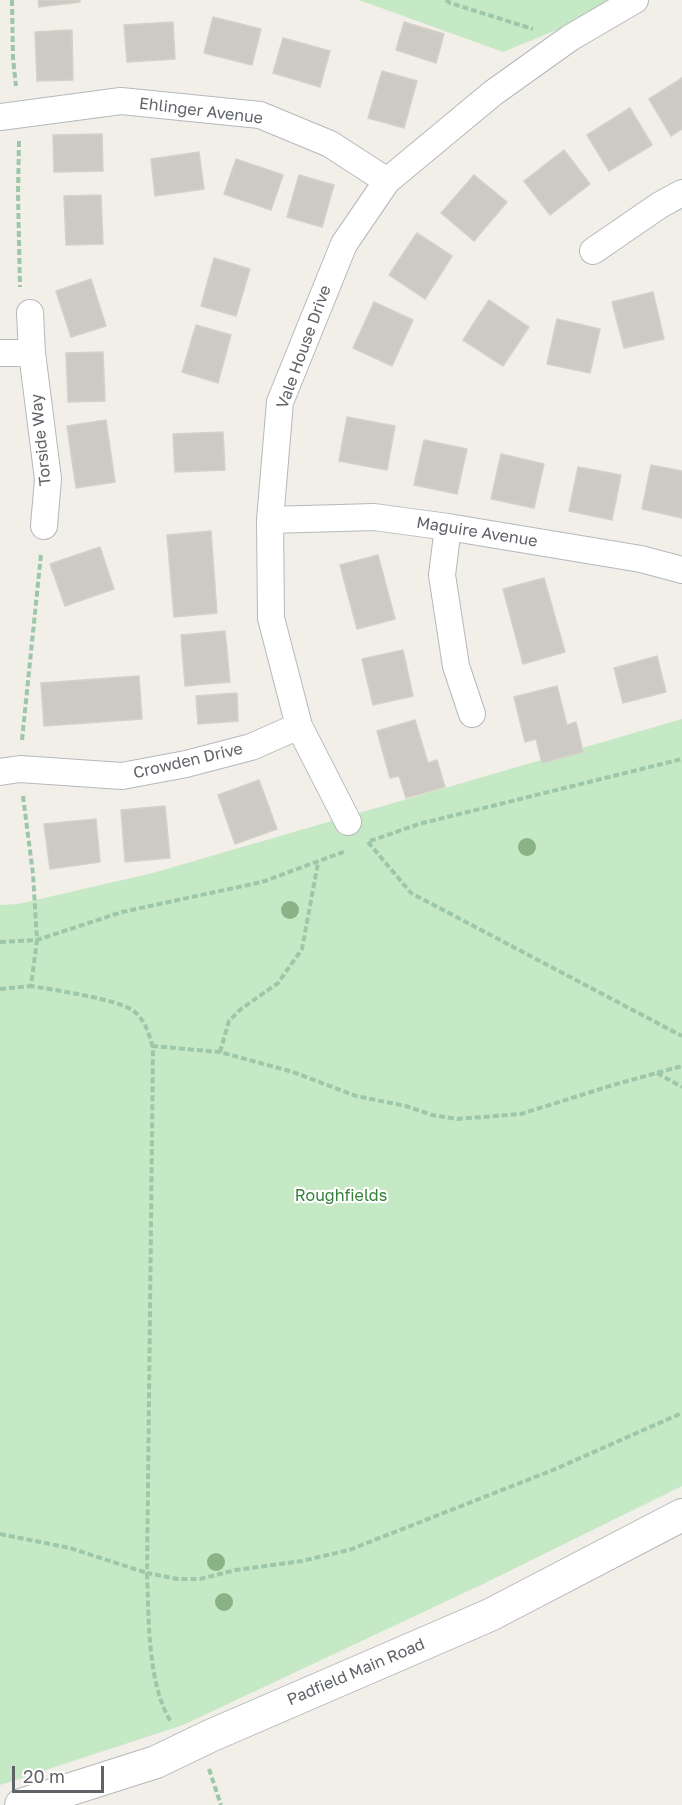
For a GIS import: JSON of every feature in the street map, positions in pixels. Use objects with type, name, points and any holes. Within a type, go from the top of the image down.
[{"type":"street","name":"Vale House Drive","points":[[348,822],[299,726],[271,618],[270,520],[280,402],[344,244],[387,181],[493,93],[570,38],[635,0]]},
{"type":"street","name":"Ehlinger Avenue","points":[[10,116],[121,101],[260,115],[330,144],[387,181]]},
{"type":"street","points":[[593,251],[660,205],[682,193]]},
{"type":"street","name":"Torside Way","points":[[30,313],[32,353],[48,478],[44,526]]},
{"type":"street","points":[[0,353],[32,353]]},
{"type":"street","name":"Maguire Avenue","points":[[270,520],[374,517],[641,559],[682,570]]},
{"type":"street","points":[[448,527],[442,575],[456,666],[472,714]]},
{"type":"street","name":"Crowden Drive","points":[[10,771],[122,776],[186,764],[251,747],[299,726]]},
{"type":"street","name":"Padfield Main Road","points":[[21,1805],[156,1762],[489,1615],[682,1515]]},
{"type":"path","points":[[12,0],[13,58],[10,116],[18,194],[20,295],[30,313]]},
{"type":"path","points":[[446,0],[495,17],[570,38]]},
{"type":"path","points":[[32,986],[36,940],[33,874],[10,771],[44,526]]},
{"type":"path","points":[[358,846],[419,824],[682,759]]},
{"type":"path","points":[[348,822],[411,893],[682,1036]]},
{"type":"path","points":[[0,942],[36,940],[122,912],[262,882],[348,850]]},
{"type":"path","points":[[220,1052],[229,1021],[241,1009],[278,983],[302,949],[318,863]]},
{"type":"path","points":[[0,989],[32,986],[102,999],[133,1010],[148,1028],[152,1046],[147,1573],[151,1655],[163,1709],[187,1747]]},
{"type":"path","points":[[152,1046],[220,1052],[293,1072],[356,1096],[457,1119],[521,1114],[682,1066]]},
{"type":"path","points":[[657,1073],[682,1087]]},
{"type":"path","points":[[0,1534],[70,1548],[147,1573],[177,1579],[200,1580],[236,1570],[302,1561],[349,1550],[554,1470],[682,1413]]},
{"type":"green space","points":[[359,0],[613,0],[571,24],[503,52]]},
{"type":"green space","name":"Roughfields","points":[[682,719],[682,1486],[485,1583],[183,1725],[0,1785],[0,905],[18,904],[153,873]]},
{"type":"building","points":[[38,0],[80,0],[80,2],[39,7]]},
{"type":"building","points":[[213,17],[261,29],[252,65],[204,53]]},
{"type":"building","points":[[173,22],[175,59],[127,62],[124,25]]},
{"type":"building","points":[[404,22],[444,34],[436,63],[396,50]]},
{"type":"building","points":[[72,30],[73,80],[37,81],[35,32]]},
{"type":"building","points":[[283,38],[330,51],[320,87],[273,73]]},
{"type":"building","points":[[382,71],[417,81],[404,128],[368,118]]},
{"type":"building","points":[[682,78],[682,129],[671,136],[649,99]]},
{"type":"building","points":[[630,108],[652,145],[609,171],[587,135]]},
{"type":"building","points":[[102,134],[103,171],[54,172],[53,135]]},
{"type":"building","points":[[564,150],[590,184],[550,215],[524,181]]},
{"type":"building","points":[[199,152],[204,189],[155,196],[151,159]]},
{"type":"building","points":[[236,159],[283,175],[271,210],[224,194]]},
{"type":"building","points":[[299,175],[334,185],[322,227],[287,217]]},
{"type":"building","points":[[474,175],[507,202],[474,241],[441,213]]},
{"type":"building","points":[[101,195],[103,244],[66,245],[64,196]]},
{"type":"building","points":[[417,233],[452,256],[425,299],[389,275]]},
{"type":"building","points":[[214,258],[250,269],[236,316],[201,306]]},
{"type":"building","points":[[91,279],[106,326],[71,337],[56,291]]},
{"type":"building","points":[[653,292],[664,339],[624,348],[612,302]]},
{"type":"building","points":[[489,300],[529,327],[503,366],[463,340]]},
{"type":"building","points":[[374,302],[413,320],[392,366],[353,348]]},
{"type":"building","points":[[557,319],[600,329],[590,373],[547,364]]},
{"type":"building","points":[[196,325],[231,335],[218,383],[182,372]]},
{"type":"building","points":[[103,352],[105,401],[68,402],[66,353]]},
{"type":"building","points":[[347,417],[395,426],[387,470],[339,461]]},
{"type":"building","points":[[106,420],[115,482],[76,488],[67,426]]},
{"type":"building","points":[[223,432],[225,470],[175,472],[173,434]]},
{"type":"building","points":[[424,440],[467,449],[457,494],[414,485]]},
{"type":"building","points":[[501,454],[544,464],[534,508],[491,499]]},
{"type":"building","points":[[651,465],[682,471],[682,518],[642,509]]},
{"type":"building","points":[[578,467],[621,475],[612,520],[569,511]]},
{"type":"building","points":[[211,531],[217,613],[174,617],[167,535]]},
{"type":"building","points":[[100,547],[114,589],[65,606],[50,564]]},
{"type":"building","points":[[378,555],[395,619],[357,629],[340,565]]},
{"type":"building","points":[[544,578],[565,652],[523,664],[503,589]]},
{"type":"building","points":[[225,631],[230,682],[185,686],[181,635]]},
{"type":"building","points":[[403,650],[413,696],[373,705],[362,659]]},
{"type":"building","points":[[657,656],[666,692],[623,703],[614,668]]},
{"type":"building","points":[[139,676],[142,719],[44,726],[41,683]]},
{"type":"building","points":[[557,686],[567,725],[576,722],[583,752],[542,763],[536,739],[525,742],[514,697]]},
{"type":"building","points":[[237,693],[238,721],[198,724],[196,696]]},
{"type":"building","points":[[415,720],[428,763],[437,760],[445,787],[406,798],[399,776],[390,778],[377,731]]},
{"type":"building","points":[[259,780],[277,829],[235,844],[218,795]]},
{"type":"building","points":[[165,806],[170,858],[125,862],[121,810]]},
{"type":"building","points":[[96,819],[100,862],[50,869],[44,824]]}]
